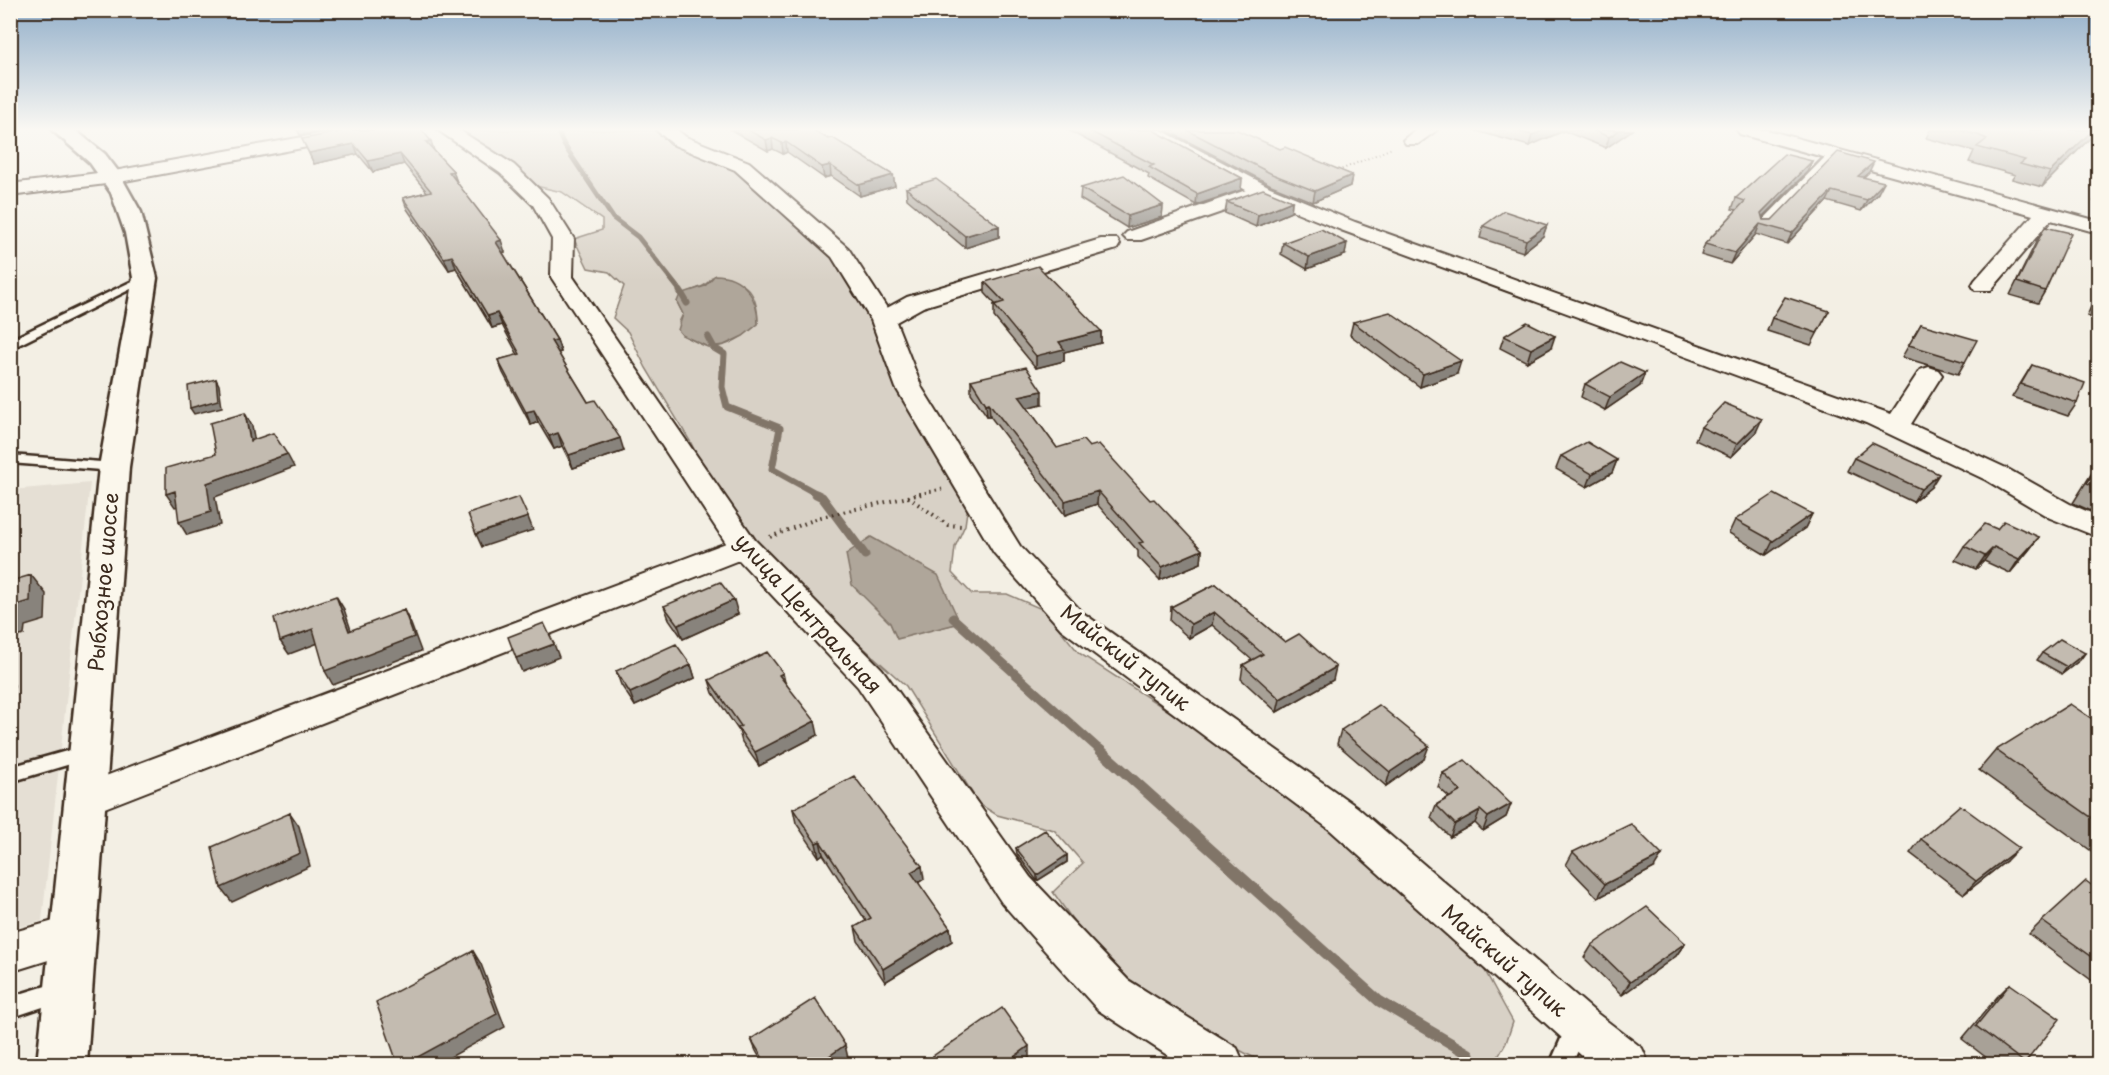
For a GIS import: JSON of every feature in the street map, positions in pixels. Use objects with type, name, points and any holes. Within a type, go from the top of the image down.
[{"type":"main road","name":"Рыбхозное шоссе","points":[[62,1065],[114,467],[145,278],[142,253],[130,209],[116,180]]},
{"type":"street","points":[[10,190],[89,180]]},
{"type":"street","name":"улица Центральная","points":[[519,180],[541,202],[563,239],[562,277],[744,547],[870,678],[1016,890],[1113,995],[1221,1065]]},
{"type":"street","name":"Майский тупик","points":[[758,180],[840,253],[883,320],[909,388],[1009,553],[1072,621],[1343,818],[1578,1026],[1626,1065]]},
{"type":"street","points":[[1242,180],[1347,226],[1763,374],[1896,427],[1996,474],[2060,512],[2098,527]]},
{"type":"street","points":[[1927,180],[2098,227]]},
{"type":"street","points":[[1134,236],[1263,191]]},
{"type":"street","points":[[1983,285],[2046,213]]},
{"type":"street","points":[[883,320],[915,302],[1109,243]]},
{"type":"street","points":[[1896,427],[1929,375]]},
{"type":"street","points":[[84,800],[744,547]]},
{"type":"street","points":[[10,952],[72,935]]},
{"type":"lane","points":[[1762,227],[1808,180]]},
{"type":"lane","points":[[10,345],[145,278]]},
{"type":"lane","points":[[10,459],[114,467]]},
{"type":"lane","points":[[10,775],[88,753]]},
{"type":"lane","points":[[10,1008],[68,989]]},
{"type":"lane","points":[[1561,1065],[1578,1026]]},
{"type":"path","points":[[744,547],[821,517],[965,483]]},
{"type":"path","points":[[908,497],[948,525],[993,527]]},
{"type":"shaded area","points":[[522,180],[751,180],[831,256],[862,297],[921,433],[968,504],[965,525],[955,547],[952,573],[972,594],[1007,594],[1044,610],[1079,653],[1215,741],[1362,855],[1478,958],[1513,1022],[1506,1043],[1494,1064],[1266,1064],[1226,1043],[1128,978],[1077,926],[1053,892],[1083,863],[1054,830],[997,815],[979,804],[906,686],[783,575],[744,535],[709,480],[690,441],[646,368],[628,332],[613,318],[624,286],[609,272],[588,268],[574,239],[602,230],[602,220],[562,192],[527,184]],"holes":[[[712,277],[723,278],[747,288],[755,302],[758,324],[729,343],[709,347],[682,335],[679,322],[683,314],[677,302],[685,294],[709,282]],[[890,623],[960,623],[897,638]]]},
{"type":"shaded area","points":[[715,275],[734,279],[747,289],[755,305],[758,324],[743,336],[724,345],[708,347],[682,335],[678,330],[683,314],[677,302],[680,294],[705,286]]},
{"type":"shaded area","points":[[90,483],[42,921],[11,929],[11,490]]},
{"type":"shaded area","points":[[871,537],[938,575],[960,623],[897,639],[890,623],[852,585],[846,554]]},
{"type":"building","points":[[422,180],[455,180],[501,240],[496,242],[557,340],[551,341],[588,402],[595,400],[620,438],[569,455],[558,433],[549,436],[534,410],[526,412],[498,360],[520,354],[497,313],[488,316],[452,256],[444,258],[403,198],[431,191]]},
{"type":"building","points":[[852,180],[875,180],[859,185]]},
{"type":"building","points":[[938,180],[999,226],[965,236],[906,188]]},
{"type":"building","points":[[1107,180],[1131,180],[1163,205],[1128,216],[1081,188]]},
{"type":"building","points":[[1172,180],[1236,180],[1197,194]]},
{"type":"building","points":[[1288,180],[1340,180],[1315,191]]},
{"type":"building","points":[[1755,180],[1793,180],[1761,213],[1763,220],[1772,220],[1811,180],[1884,182],[1867,200],[1832,191],[1792,233],[1760,224],[1735,253],[1705,244],[1745,201],[1736,198]]},
{"type":"building","points":[[1263,189],[1292,201],[1258,215],[1227,202]]},
{"type":"building","points":[[1504,211],[1547,225],[1526,240],[1483,226]]},
{"type":"building","points":[[2045,227],[2071,233],[2045,291],[2017,282]]},
{"type":"building","points":[[1321,229],[1347,243],[1309,257],[1283,243]]},
{"type":"building","points":[[1038,266],[1101,331],[1059,342],[1064,349],[1036,356],[994,305],[1004,302],[985,282]]},
{"type":"building","points":[[1785,297],[1829,311],[1817,333],[1772,318]]},
{"type":"building","points":[[1390,312],[1461,361],[1423,374],[1353,322]]},
{"type":"building","points":[[1527,322],[1555,336],[1531,349],[1504,336]]},
{"type":"building","points":[[1921,324],[1977,340],[1965,362],[1909,345]]},
{"type":"building","points":[[1620,362],[1645,373],[1610,397],[1585,384]]},
{"type":"building","points":[[2032,365],[2085,383],[2077,403],[2021,384]]},
{"type":"building","points":[[1026,367],[1042,391],[1019,396],[1057,448],[1083,440],[1089,447],[1099,444],[1150,500],[1154,499],[1202,550],[1162,567],[1139,543],[1143,542],[1098,491],[1065,501],[989,403],[986,404],[971,380]]},
{"type":"building","points":[[216,379],[218,400],[190,408],[188,386]]},
{"type":"building","points":[[1724,403],[1762,419],[1737,444],[1701,427]]},
{"type":"building","points":[[245,413],[250,441],[273,433],[287,454],[207,483],[211,512],[179,522],[175,491],[166,494],[166,468],[216,454],[210,423]]},
{"type":"building","points":[[1587,442],[1617,460],[1592,474],[1561,456]]},
{"type":"building","points":[[1872,443],[1939,474],[1921,489],[1854,458]]},
{"type":"building","points":[[2098,466],[2098,488],[2087,483]]},
{"type":"building","points":[[1774,494],[1812,514],[1773,541],[1735,520]]},
{"type":"building","points":[[519,497],[528,517],[476,534],[468,514]]},
{"type":"building","points":[[2004,521],[2039,537],[2019,559],[1994,547],[1985,556],[1964,546],[1985,524],[1997,529]]},
{"type":"building","points":[[10,575],[12,575],[11,581],[31,575],[30,601],[10,607]]},
{"type":"building","points":[[720,582],[734,600],[678,625],[664,606]]},
{"type":"building","points":[[1216,584],[1285,642],[1299,634],[1336,667],[1280,699],[1243,665],[1263,654],[1214,612],[1191,624],[1171,607]]},
{"type":"building","points":[[336,596],[349,631],[404,610],[414,637],[325,671],[313,629],[280,641],[274,618]]},
{"type":"building","points":[[544,623],[554,644],[516,658],[508,637]]},
{"type":"building","points":[[2060,639],[2085,653],[2067,667],[2042,653]]},
{"type":"building","points":[[676,644],[691,665],[630,693],[616,671]]},
{"type":"building","points":[[767,652],[783,673],[779,675],[815,721],[755,752],[738,728],[741,726],[709,680]]},
{"type":"building","points":[[2070,704],[2098,723],[2098,822],[1996,750]]},
{"type":"building","points":[[1379,705],[1429,746],[1390,772],[1341,730]]},
{"type":"building","points":[[1465,760],[1511,804],[1488,817],[1480,810],[1455,824],[1436,805],[1461,791],[1443,773]]},
{"type":"building","points":[[854,776],[922,866],[911,872],[950,928],[883,969],[855,927],[871,918],[820,841],[816,843],[793,809]]},
{"type":"building","points":[[1960,805],[2019,848],[1976,881],[1921,839]]},
{"type":"building","points":[[290,813],[300,853],[221,888],[212,847]]},
{"type":"building","points":[[1631,824],[1662,855],[1605,884],[1573,852]]},
{"type":"building","points":[[1045,830],[1067,855],[1037,875],[1016,848]]},
{"type":"building","points":[[2086,881],[2098,890],[2098,961],[2042,921]]},
{"type":"building","points":[[1647,907],[1685,943],[1630,982],[1592,945]]},
{"type":"building","points":[[473,951],[497,1014],[403,1065],[398,1065],[376,1002]]},
{"type":"building","points":[[2010,984],[2060,1019],[2025,1063],[1976,1026]]},
{"type":"building","points":[[815,998],[845,1045],[816,1065],[767,1065],[751,1039]]},
{"type":"building","points":[[1002,1008],[1029,1046],[1003,1065],[939,1065],[933,1056]]},
{"type":"waterway","points":[[588,180],[613,218],[638,237],[681,292]]},
{"type":"waterway","points":[[680,291],[687,303]]},
{"type":"waterway","points":[[708,337],[714,348],[724,354],[722,387],[727,407],[780,428],[772,469],[819,495]]},
{"type":"waterway","points":[[816,494],[822,497],[865,555]]},
{"type":"waterway","points":[[953,618],[1102,752]]},
{"type":"waterway","points":[[1100,750],[1379,1001],[1469,1054]]}]
